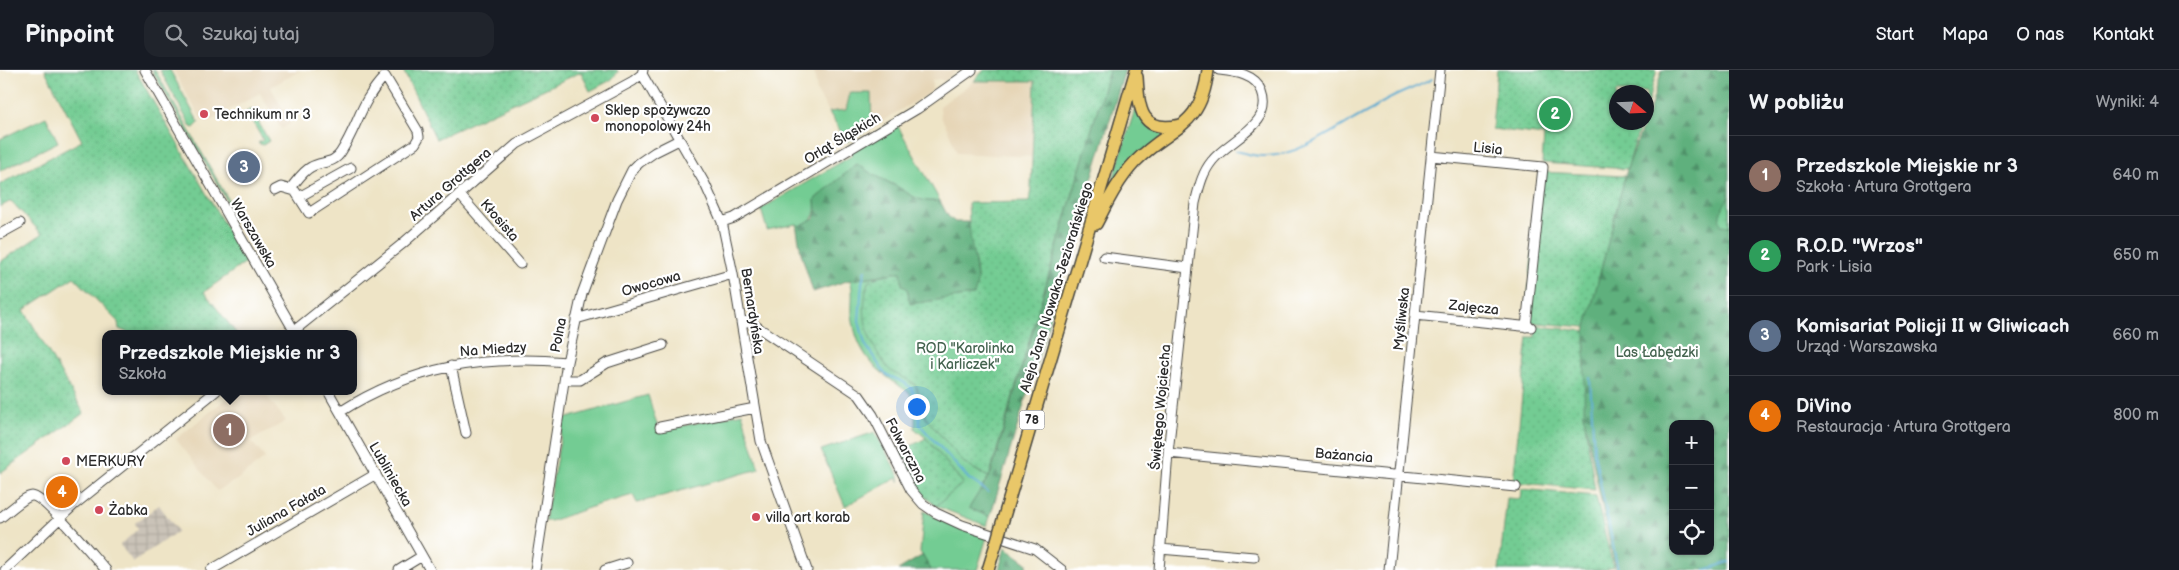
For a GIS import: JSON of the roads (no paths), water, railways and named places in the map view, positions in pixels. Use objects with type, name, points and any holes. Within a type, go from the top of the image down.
[{"type":"main road","points":[[1137,70],[1138,101],[1142,114],[1148,122],[1165,128],[1182,125]]},
{"type":"main road","name":"Aleja Jana Nowaka-Jeziorańskiego","points":[[988,570],[1137,70]]},
{"type":"main road","points":[[1085,244],[1128,171],[1143,154],[1194,114],[1203,100],[1208,70]]},
{"type":"street","name":"Warszawska","points":[[145,70],[291,330]]},
{"type":"street","name":"Orląt Śląskich","points":[[722,222],[734,218],[917,109],[972,70]]},
{"type":"street","name":"Świętego Wojciecha","points":[[1159,570],[1168,453],[1195,203],[1203,176],[1218,154],[1252,128],[1259,120],[1263,110],[1264,100],[1258,84],[1241,74],[1220,70]]},
{"type":"street","name":"Myśliwska","points":[[1389,570],[1440,70]]},
{"type":"street","name":"Artura Grottgera","points":[[297,330],[401,245],[517,144],[633,81],[642,72]]},
{"type":"street","name":"Bernardyńska","points":[[642,72],[708,190],[722,222],[734,274],[761,441],[807,570]]},
{"type":"street","points":[[275,190],[282,188],[290,189],[299,197],[309,213],[415,144],[419,137],[418,131],[385,76],[371,90],[365,100],[341,153],[332,161],[310,167],[290,189]]},
{"type":"street","name":"Polna","points":[[535,570],[567,362],[576,319],[595,256],[626,179],[639,163],[679,140]]},
{"type":"street","name":"Lisia","points":[[1431,156],[1542,168],[1528,327]]},
{"type":"street","points":[[299,197],[351,168]]},
{"type":"street","name":"Kłosista","points":[[460,194],[520,264]]},
{"type":"street","points":[[0,234],[20,223]]},
{"type":"street","points":[[1104,257],[1188,268]]},
{"type":"street","name":"Owocowa","points":[[576,319],[734,274]]},
{"type":"street","name":"Zajęcza","points":[[1415,315],[1528,327]]},
{"type":"street","name":"Folwarczna","points":[[741,321],[750,322],[859,395],[873,415],[911,490],[924,504],[936,513],[962,525],[1035,550],[1062,570]]},
{"type":"street","points":[[565,380],[580,380],[607,363],[663,345]]},
{"type":"street","name":"Na Miedzy","points":[[340,412],[390,385],[451,366],[490,360],[520,359],[567,362]]},
{"type":"street","name":"Na Miedzy","points":[[451,366],[466,433]]},
{"type":"street","points":[[5,570],[97,486],[211,395]]},
{"type":"street","name":"Lubliniecka","points":[[330,395],[430,570]]},
{"type":"street","points":[[660,427],[755,408]]},
{"type":"street","name":"Bażancia","points":[[1168,453],[1399,474],[1516,487]]},
{"type":"street","name":"Juliana Fałata","points":[[211,570],[376,474]]},
{"type":"street","points":[[0,518],[28,497],[33,496],[49,506],[106,570]]},
{"type":"street","points":[[1160,549],[1254,557]]},
{"type":"street","points":[[399,570],[422,556]]},
{"type":"street","points":[[605,570],[627,563]]},
{"type":"waterway","points":[[1236,151],[1263,156],[1294,150],[1321,138],[1387,100],[1432,79]]},
{"type":"waterway","points":[[865,270],[859,321],[865,344],[885,374],[905,383],[912,389],[919,408],[920,425],[969,479],[988,492]]},
{"type":"waterway","points":[[1590,378],[1594,452],[1618,570]]},
{"type":"waterway","points":[[1705,570],[1729,562]]},
{"type":"place","name":"Technikum nr 3","points":[[204,114]]},
{"type":"place","name":"R.O.D. \"Wrzos\"","points":[[1555,114]]},
{"type":"place","name":"Sklep spożywczo monopolowy 24h","points":[[595,118]]},
{"type":"place","name":"Komisariat Policji II w Gliwicach","points":[[244,167]]},
{"type":"place","name":"Przedszkole Miejskie nr 3","points":[[229,430]]},
{"type":"place","name":"MERKURY","points":[[66,461]]},
{"type":"place","name":"DiVino","points":[[62,492]]},
{"type":"place","name":"Żabka","points":[[99,510]]},
{"type":"place","name":"villa art korab","points":[[756,517]]},
{"type":"park label","name":"Las Łabędzki","points":[[1657,352]]},
{"type":"park label","name":"ROD \"Karolinka i Karliczek\"","points":[[965,356]]}]
